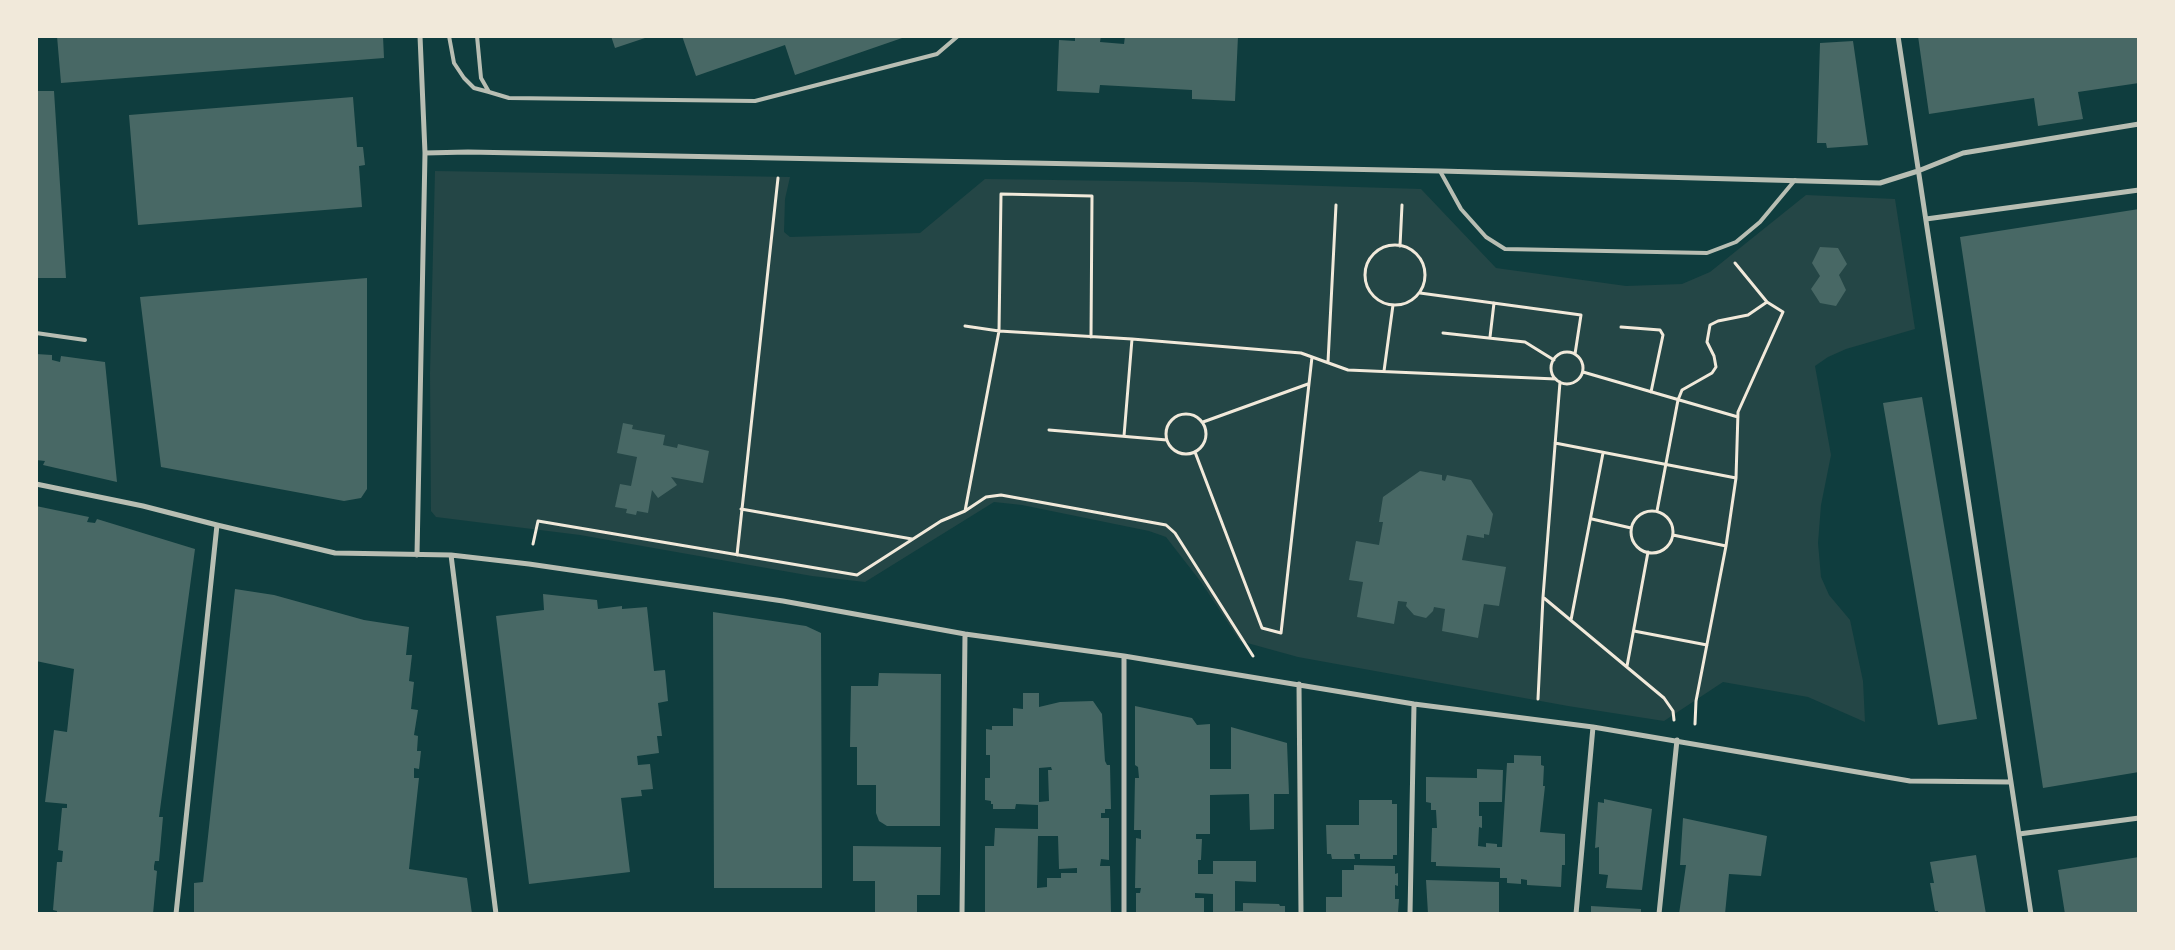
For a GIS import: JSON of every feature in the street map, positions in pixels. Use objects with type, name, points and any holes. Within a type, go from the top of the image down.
[{"type":"street","points":[[417,555],[425,153],[420,36]]},
{"type":"street","points":[[1898,36],[2031,914]]},
{"type":"street","points":[[425,153],[468,152],[1440,171],[1880,183],[1918,171],[1963,153],[2139,124]]},
{"type":"street","points":[[1926,219],[2139,190]]},
{"type":"street","points":[[36,484],[143,506],[335,552],[450,556],[529,564],[783,601],[965,634],[1124,656],[1414,704],[1592,726],[1910,781],[2010,782]]},
{"type":"street","points":[[176,914],[217,525]]},
{"type":"street","points":[[450,556],[496,914]]},
{"type":"street","points":[[962,914],[965,634]]},
{"type":"street","points":[[1124,656],[1124,914]]},
{"type":"street","points":[[1299,684],[1302,914]]},
{"type":"street","points":[[1410,914],[1414,704]]},
{"type":"street","points":[[1576,914],[1592,726]]},
{"type":"street","points":[[1659,914],[1677,740]]},
{"type":"street","points":[[2019,834],[2139,818]]},
{"type":"lane","points":[[449,36],[454,63],[464,78],[474,88],[509,98],[755,101],[937,54],[958,36]]},
{"type":"lane","points":[[477,36],[480,78],[489,92]]},
{"type":"lane","points":[[1440,171],[1461,209],[1486,237],[1505,249],[1707,253],[1736,242],[1760,222],[1796,180]]},
{"type":"lane","points":[[36,333],[85,340]]},
{"type":"path","points":[[738,555],[741,509],[780,158]]},
{"type":"path","points":[[965,511],[998,331],[1001,194],[1092,196],[1091,337]]},
{"type":"path","points":[[1328,362],[1336,205]]},
{"type":"path","points":[[1400,246],[1402,205]]},
{"type":"path","points":[[1392,245],[1414,251],[1422,260],[1425,272],[1424,284],[1420,293],[1410,302],[1399,305],[1392,305],[1376,299],[1369,290],[1365,279],[1367,267],[1372,257],[1381,249],[1392,245]]},
{"type":"path","points":[[1695,743],[1696,701],[1726,546],[1736,478],[1738,417],[1783,312],[1767,302],[1722,247]]},
{"type":"path","points":[[1420,293],[1581,315],[1575,354]]},
{"type":"path","points":[[1656,511],[1678,400],[1682,390],[1712,373],[1716,367],[1714,356],[1707,342],[1710,325],[1718,321],[1748,314],[1767,302]]},
{"type":"path","points":[[1490,338],[1494,303]]},
{"type":"path","points":[[1384,371],[1392,305]]},
{"type":"path","points":[[965,326],[998,331],[1132,339],[1301,353],[1348,370],[1558,381],[1572,383],[1579,379],[1583,364],[1575,354],[1563,352],[1555,356],[1551,364],[1552,372],[1558,381],[1543,597],[1537,719]]},
{"type":"path","points":[[1620,327],[1660,330],[1663,335],[1651,392]]},
{"type":"path","points":[[1443,333],[1525,342],[1554,360]]},
{"type":"path","points":[[1124,436],[1132,339]]},
{"type":"path","points":[[1194,452],[1262,628],[1281,633],[1312,357]]},
{"type":"path","points":[[1582,372],[1738,417]]},
{"type":"path","points":[[1203,422],[1309,384]]},
{"type":"path","points":[[1185,413],[1195,415],[1203,422],[1207,432],[1205,443],[1194,452],[1188,454],[1178,452],[1170,445],[1166,435],[1168,425],[1175,416],[1185,413]]},
{"type":"path","points":[[1049,430],[1168,440]]},
{"type":"path","points":[[1554,443],[1665,466],[1736,478]]},
{"type":"path","points":[[1571,620],[1592,519],[1603,453]]},
{"type":"path","points":[[529,564],[538,521],[857,575],[941,521],[965,511],[986,497],[1001,496],[1166,525],[1175,533],[1268,680]]},
{"type":"path","points":[[741,509],[913,539]]},
{"type":"path","points":[[1650,510],[1656,511],[1668,517],[1673,526],[1673,535],[1670,544],[1663,550],[1654,553],[1636,546],[1631,538],[1630,528],[1634,519],[1641,513],[1650,510]]},
{"type":"path","points":[[1592,519],[1630,528]]},
{"type":"path","points":[[1673,535],[1726,546]]},
{"type":"path","points":[[1627,666],[1648,552]]},
{"type":"path","points":[[1543,597],[1664,698],[1673,711],[1677,740]]},
{"type":"path","points":[[1634,631],[1707,645]]},
{"type":"shaded area","points":[[435,171],[790,177],[785,199],[784,232],[790,237],[920,233],[985,179],[1193,182],[1421,189],[1496,268],[1626,286],[1682,284],[1710,272],[1806,195],[1895,199],[1915,329],[1846,349],[1828,357],[1815,366],[1831,455],[1821,505],[1818,543],[1821,577],[1829,595],[1850,620],[1863,681],[1865,722],[1808,697],[1723,682],[1664,721],[1568,706],[1298,657],[1240,641],[1201,582],[1166,537],[1149,531],[1022,505],[994,502],[865,582],[812,576],[580,535],[436,517],[431,511],[430,373]]},
{"type":"building","points":[[57,36],[383,36],[384,58],[61,83]]},
{"type":"building","points":[[611,36],[648,36],[648,37],[615,48]]},
{"type":"building","points":[[682,36],[905,37],[795,75],[785,45],[696,76]]},
{"type":"building","points":[[1075,36],[1101,36],[1100,42],[1124,44],[1125,36],[1238,36],[1235,101],[1192,99],[1192,90],[1100,85],[1099,93],[1057,91],[1059,40],[1075,41]]},
{"type":"building","points":[[1918,36],[2139,36],[2139,83],[2078,92],[2083,119],[2038,126],[2034,98],[1929,114]]},
{"type":"building","points":[[1853,41],[1868,145],[1827,148],[1826,143],[1817,143],[1820,43]]},
{"type":"building","points":[[36,91],[54,91],[66,278],[36,278]]},
{"type":"building","points":[[353,97],[357,147],[363,147],[365,165],[359,166],[362,207],[138,225],[129,115]]},
{"type":"building","points":[[2139,209],[2139,772],[2043,788],[1960,237]]},
{"type":"building","points":[[1820,247],[1838,248],[1847,264],[1839,275],[1846,290],[1836,306],[1820,303],[1811,289],[1820,276],[1812,263]]},
{"type":"building","points":[[367,278],[367,489],[361,498],[344,501],[161,467],[140,297]]},
{"type":"building","points":[[36,354],[52,355],[52,360],[60,362],[61,356],[105,362],[117,482],[43,465],[45,461],[36,460]]},
{"type":"building","points":[[1922,397],[1977,719],[1938,725],[1883,403]]},
{"type":"building","points":[[623,423],[633,425],[632,429],[665,435],[663,445],[677,448],[678,444],[709,451],[703,483],[671,477],[677,485],[658,498],[652,490],[648,513],[637,511],[636,515],[626,513],[627,509],[615,507],[620,484],[631,486],[637,457],[617,453]]},
{"type":"building","points":[[1420,471],[1442,475],[1442,480],[1445,481],[1447,475],[1471,480],[1493,514],[1489,535],[1484,534],[1484,538],[1467,535],[1462,560],[1506,567],[1499,606],[1484,604],[1478,638],[1442,631],[1445,609],[1434,607],[1433,611],[1426,618],[1414,615],[1406,606],[1407,602],[1398,601],[1394,624],[1357,617],[1363,582],[1349,580],[1356,541],[1379,545],[1383,522],[1379,522],[1383,497]]},
{"type":"building","points":[[36,506],[89,517],[87,522],[95,523],[97,519],[195,549],[159,817],[163,817],[159,861],[155,861],[154,866],[154,870],[157,871],[153,914],[57,914],[57,911],[53,910],[57,862],[62,862],[63,851],[58,850],[62,808],[67,808],[67,804],[45,802],[54,730],[67,732],[74,669],[36,661]]},
{"type":"building","points":[[235,589],[274,595],[364,620],[409,627],[406,655],[412,655],[409,681],[414,682],[411,709],[418,710],[414,735],[418,736],[417,751],[421,751],[419,769],[414,768],[414,778],[419,778],[409,869],[467,878],[472,914],[194,914],[194,883],[203,882]]},
{"type":"building","points":[[543,594],[597,600],[598,609],[622,606],[622,609],[647,607],[654,671],[665,670],[668,701],[658,703],[662,736],[657,736],[659,753],[637,756],[638,765],[650,764],[653,789],[641,790],[642,796],[621,798],[630,872],[529,884],[496,616],[544,610]]},
{"type":"building","points":[[713,612],[806,626],[821,633],[822,888],[714,888]]},
{"type":"building","points":[[879,673],[941,674],[940,826],[887,826],[879,821],[876,813],[876,785],[857,785],[857,747],[850,747],[851,686],[878,686]]},
{"type":"building","points":[[1023,693],[1039,693],[1039,707],[1060,702],[1093,701],[1102,714],[1105,761],[1107,765],[1110,765],[1111,809],[1105,809],[1105,813],[1101,813],[1101,818],[1109,818],[1109,860],[1101,859],[1100,866],[1110,866],[1111,912],[1105,912],[1105,914],[985,914],[985,846],[994,846],[995,828],[1038,829],[1038,805],[1016,804],[1015,809],[993,809],[991,801],[985,800],[985,778],[990,778],[990,755],[986,755],[986,729],[992,730],[992,726],[1013,726],[1013,708],[1023,709]],"holes":[[[1051,767],[1052,770],[1048,770],[1049,801],[1039,802],[1039,768]],[[1038,836],[1058,836],[1059,869],[1077,868],[1077,873],[1061,873],[1061,878],[1047,878],[1047,887],[1037,888]]]},
{"type":"building","points":[[1135,706],[1192,718],[1197,725],[1210,724],[1210,769],[1231,769],[1231,727],[1287,743],[1289,794],[1274,794],[1274,829],[1250,830],[1249,794],[1210,795],[1210,834],[1196,834],[1196,839],[1202,839],[1201,860],[1198,860],[1198,874],[1213,874],[1213,861],[1256,861],[1256,882],[1235,881],[1235,911],[1243,911],[1243,903],[1279,904],[1280,906],[1285,906],[1285,914],[1213,914],[1213,894],[1195,893],[1195,898],[1204,898],[1204,914],[1136,914],[1136,893],[1140,893],[1141,888],[1135,888],[1136,838],[1141,839],[1141,830],[1134,830],[1135,778],[1139,778],[1138,767],[1135,765]]},
{"type":"building","points":[[1514,755],[1541,756],[1541,765],[1544,766],[1543,786],[1545,786],[1540,832],[1565,834],[1565,865],[1562,865],[1561,887],[1527,885],[1527,880],[1521,879],[1521,884],[1507,883],[1507,878],[1500,878],[1500,868],[1436,866],[1436,862],[1431,862],[1432,828],[1437,828],[1436,810],[1431,810],[1431,803],[1426,802],[1426,777],[1477,778],[1477,769],[1503,770],[1502,802],[1479,802],[1479,816],[1482,816],[1482,828],[1479,827],[1478,846],[1486,847],[1486,843],[1497,844],[1497,847],[1502,847],[1507,763],[1514,763]]},
{"type":"building","points":[[1604,799],[1652,809],[1642,890],[1606,888],[1608,875],[1599,874],[1599,847],[1595,848],[1598,802],[1604,803]]},
{"type":"building","points":[[1359,800],[1392,800],[1392,804],[1397,804],[1397,855],[1393,855],[1393,859],[1360,859],[1360,854],[1354,854],[1355,859],[1332,859],[1331,854],[1327,854],[1326,825],[1359,825]]},
{"type":"building","points":[[1683,818],[1767,836],[1761,876],[1729,874],[1725,914],[1679,914],[1686,865],[1680,865]]},
{"type":"building","points":[[853,846],[941,847],[940,895],[917,895],[917,914],[875,913],[875,881],[853,881]]},
{"type":"building","points":[[1976,855],[1986,914],[1938,914],[1938,911],[1935,911],[1930,883],[1934,883],[1930,862]]},
{"type":"building","points":[[2139,857],[2139,914],[2065,914],[2058,870]]},
{"type":"building","points":[[1354,865],[1395,866],[1395,874],[1398,873],[1398,886],[1395,885],[1395,899],[1399,899],[1398,913],[1326,914],[1326,897],[1342,897],[1342,870],[1354,870]]},
{"type":"building","points":[[1426,880],[1499,882],[1499,914],[1428,914]]},
{"type":"building","points":[[1591,906],[1641,909],[1641,914],[1591,914]]}]
